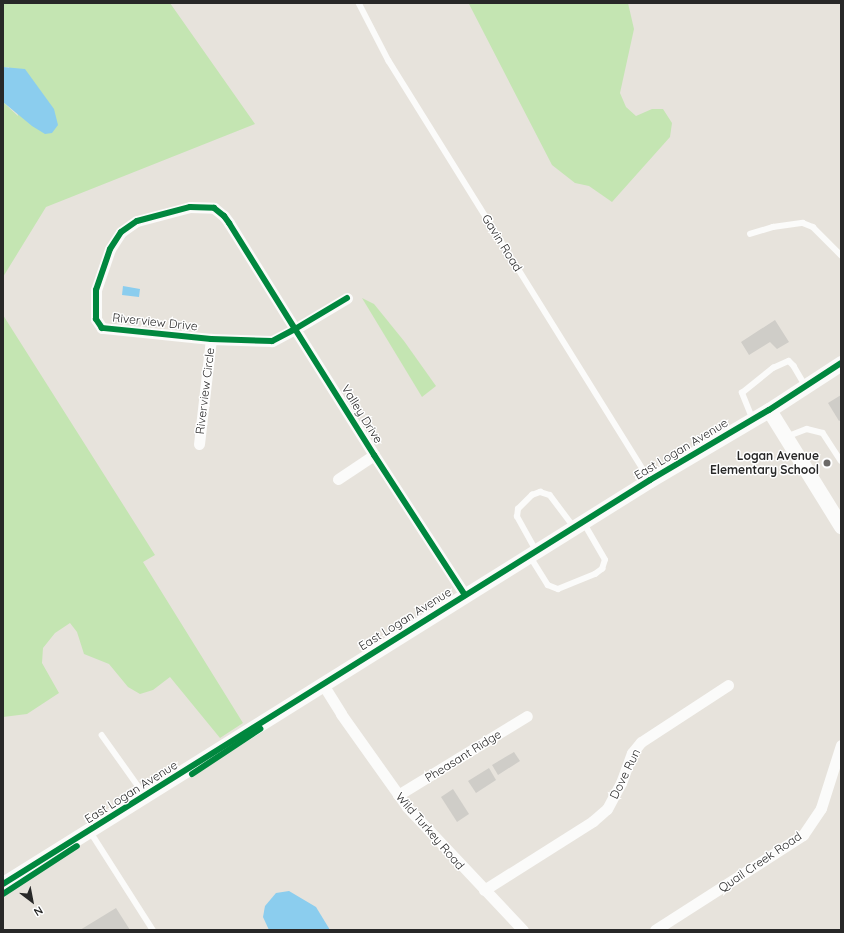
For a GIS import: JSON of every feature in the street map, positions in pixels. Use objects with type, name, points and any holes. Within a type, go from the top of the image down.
[{"type":"street","name":"Riverview Drive","points":[[243,244],[224,216],[214,208],[190,207],[173,210],[137,221],[121,232],[110,249],[98,284],[96,319],[102,328],[211,339],[272,341],[347,298]]},
{"type":"street","name":"Valley Drive","points":[[243,244],[374,455],[465,595]]},
{"type":"street","name":"Riverview Circle","points":[[199,444],[211,339]]},
{"type":"street","name":"East Logan Avenue","points":[[3,884],[90,831],[322,683],[650,480],[752,419],[770,410],[805,385],[841,363]]},
{"type":"street","points":[[770,410],[841,526]]},
{"type":"street","points":[[338,479],[374,455]]},
{"type":"street","name":"Wild Turkey Road","points":[[322,683],[341,714],[398,796],[484,890],[523,930]]},
{"type":"street","name":"Dove Run","points":[[484,890],[593,821],[607,809],[621,783],[632,753],[641,742],[728,685]]},
{"type":"street","name":"Pheasant Ridge","points":[[398,796],[527,716]]},
{"type":"street","name":"Quail Creek Road","points":[[655,930],[772,857],[803,835],[822,808],[841,745]]},
{"type":"lane","name":"Gavin Road","points":[[359,3],[389,61],[650,480]]},
{"type":"lane","points":[[750,234],[773,227],[803,223],[813,227],[841,255]]},
{"type":"lane","points":[[752,419],[742,393],[773,368],[789,361],[794,366],[805,385]]},
{"type":"lane","points":[[786,437],[807,429],[823,433],[841,460]]},
{"type":"lane","points":[[540,492],[550,495],[579,524],[605,560],[602,569],[595,574],[558,588],[548,585],[517,517],[518,509],[532,495],[540,492]]},
{"type":"lane","points":[[102,735],[145,796]]},
{"type":"lane","points":[[90,831],[153,930]]},
{"type":"green space","points":[[3,3],[170,3],[255,124],[46,207],[3,277],[3,102],[18,116],[9,67],[3,67]]},
{"type":"green space","points":[[466,3],[628,3],[634,29],[620,93],[626,107],[636,116],[652,109],[663,109],[672,123],[670,137],[612,202],[589,186],[575,183],[552,165],[469,4]]},
{"type":"green space","points":[[362,298],[374,304],[404,341],[436,386],[422,397]]},
{"type":"green space","points":[[3,315],[155,555],[143,562],[243,723],[220,738],[170,677],[153,690],[140,694],[128,687],[109,664],[84,654],[77,632],[70,623],[55,633],[43,648],[42,663],[59,693],[27,714],[3,717]]},
{"type":"water","points":[[3,67],[25,69],[54,109],[58,125],[52,133],[45,134],[32,126],[3,102]]},
{"type":"water","points":[[123,286],[140,289],[139,297],[122,295]]},
{"type":"water","points":[[289,891],[316,907],[330,930],[269,930],[263,917],[265,906],[276,893]]},
{"type":"building","points":[[775,320],[789,342],[777,349],[770,342],[749,355],[741,342]]},
{"type":"building","points":[[841,395],[841,420],[839,421],[828,403]]},
{"type":"building","points":[[514,752],[520,761],[498,775],[492,765]]},
{"type":"building","points":[[489,768],[496,780],[476,793],[468,781]]},
{"type":"building","points":[[453,789],[469,814],[457,822],[441,797]]},
{"type":"building","points":[[116,908],[130,930],[80,930]]},
{"type":"cycle path","points":[[347,298],[295,329],[272,341],[211,339],[102,328],[96,319],[96,290],[110,249],[121,232],[137,221],[190,207],[214,208],[224,216],[229,223],[295,329],[374,455],[465,595]]},
{"type":"cycle path","points":[[3,884],[650,480],[769,410],[841,363]]},
{"type":"cycle path","points":[[192,774],[260,729]]},
{"type":"cycle path","points":[[3,894],[77,846]]},
{"type":"place","name":"Logan Avenue Elementary School","points":[[827,463]]}]
